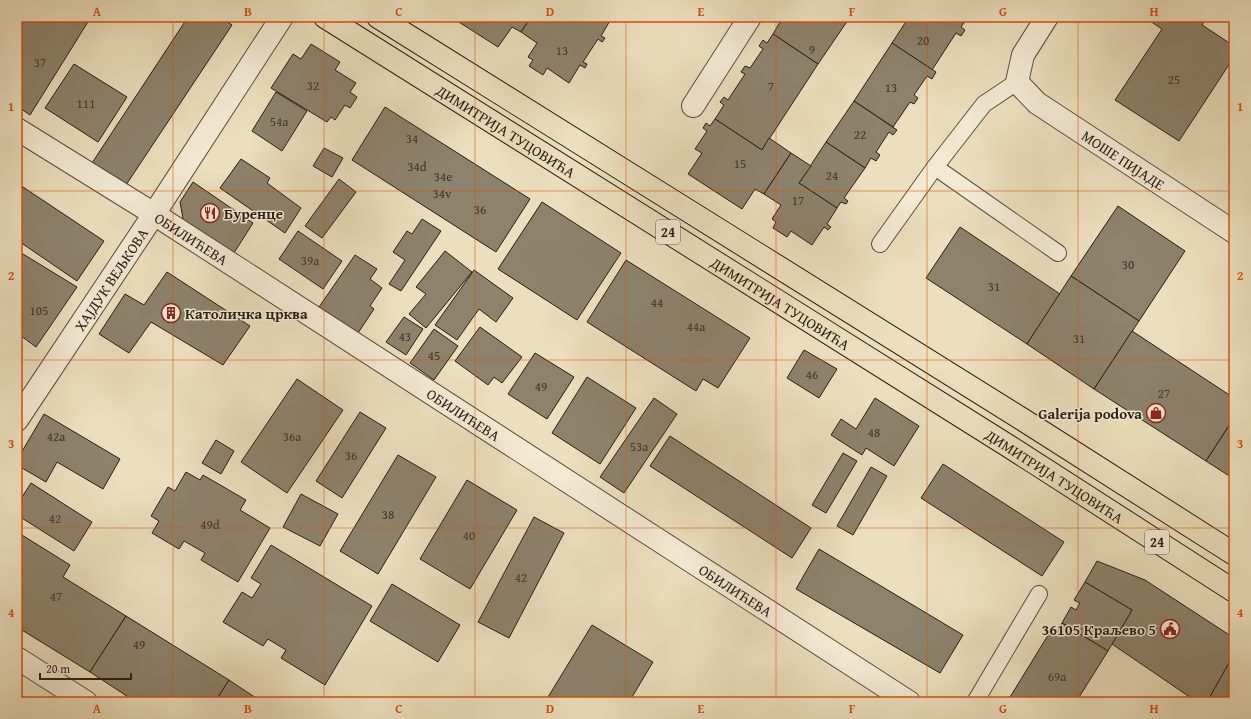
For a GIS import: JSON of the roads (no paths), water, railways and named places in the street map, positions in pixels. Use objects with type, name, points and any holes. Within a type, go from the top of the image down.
[{"type":"main road","name":"ДИМИТРИЈА ТУЦОВИЋА","points":[[325,17],[1234,591]]},
{"type":"main road","name":"ДИМИТРИЈА ТУЦОВИЋА","points":[[378,17],[1018,416],[1234,554]]},
{"type":"street","name":"ХАЈДУК ВЕЉКОВА","points":[[17,420],[154,214],[282,17]]},
{"type":"street","points":[[694,106],[750,17]]},
{"type":"street","points":[[1017,82],[1022,55],[1047,17]]},
{"type":"street","name":"МОШЕ ПИЈАДЕ","points":[[1017,82],[1037,103],[1234,232]]},
{"type":"street","name":"ОБИЛИЋЕВА","points":[[17,129],[154,214],[909,702]]},
{"type":"street","points":[[17,658],[86,702]]},
{"type":"lane","points":[[880,244],[935,167],[984,104],[1017,82]]},
{"type":"lane","points":[[935,167],[1058,253]]},
{"type":"lane","points":[[976,702],[1039,594]]},
{"type":"place","name":"Буренце","points":[[210,213]]},
{"type":"place","name":"Католичка црква","points":[[171,313]]},
{"type":"place","name":"Galerija podova","points":[[1156,413]]},
{"type":"place","name":"36105 Краљево 5","points":[[1170,629]]}]
